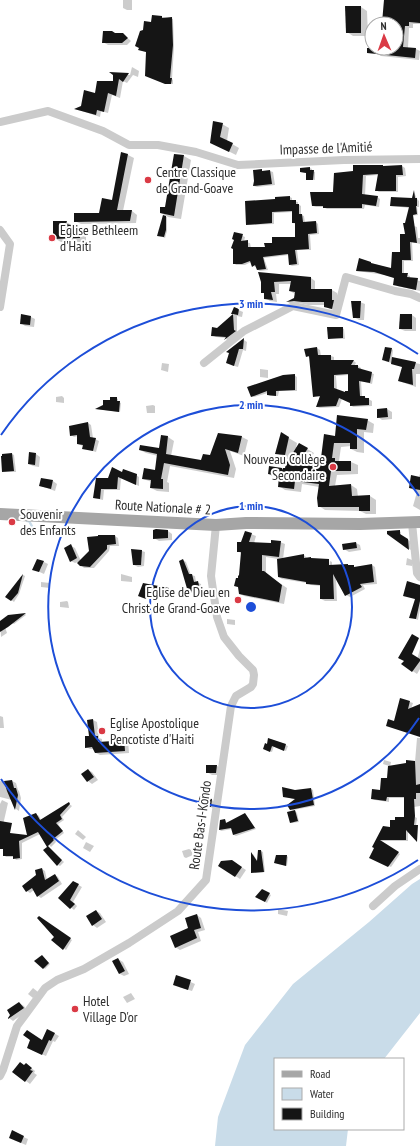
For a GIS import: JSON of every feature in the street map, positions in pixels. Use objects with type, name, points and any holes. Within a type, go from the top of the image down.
[{"type":"main road","name":"Route Nationale # 2","points":[[0,514],[216,525],[246,523],[416,523]]},
{"type":"street","name":"Impasse de l'Amitié","points":[[0,122],[48,111],[103,131],[129,145],[158,146],[185,150],[238,165],[352,160],[420,159]]},
{"type":"street","points":[[0,230],[10,244],[0,307]]},
{"type":"street","points":[[204,363],[244,331],[293,306],[336,315],[346,277],[395,291],[412,294],[420,298]]},
{"type":"street","points":[[416,523],[417,573],[420,576]]},
{"type":"street","name":"Route Bas-I-Kondo","points":[[0,1076],[17,1026],[45,988],[57,980],[84,969],[129,943],[178,911],[206,880],[231,706],[236,696],[251,687],[254,679],[253,670],[238,656],[224,637],[217,617],[211,576],[216,525]]},
{"type":"street","points":[[374,906],[395,886],[420,869]]},
{"type":"water","points":[[420,879],[420,1013],[385,1058],[274,1058],[274,1130],[348,1130],[346,1146],[215,1146],[218,1117],[245,1045],[293,984],[369,922],[412,884]]},
{"type":"building","points":[[384,0],[420,0],[420,23],[409,22],[409,26],[405,26],[404,36],[404,16],[383,16]]},
{"type":"building","points":[[345,6],[361,6],[361,33],[346,33]]},
{"type":"building","points":[[152,15],[162,16],[162,18],[172,17],[173,45],[170,78],[172,78],[171,84],[165,84],[145,76],[146,52],[138,50],[139,48],[135,46],[140,31],[143,30],[144,21],[151,22]]},
{"type":"building","points":[[103,31],[123,33],[128,38],[122,43],[102,43]]},
{"type":"building","points":[[404,47],[416,48],[415,58],[396,56],[404,56]]},
{"type":"building","points":[[109,72],[129,73],[123,82],[119,79],[116,96],[108,93],[104,112],[97,110],[96,115],[74,109],[81,106],[84,90],[95,93],[97,81],[113,81],[113,75]]},
{"type":"building","points":[[213,121],[223,123],[220,137],[233,143],[229,152],[210,143]]},
{"type":"building","points":[[121,152],[128,154],[117,210],[132,210],[130,221],[74,222],[74,213],[99,213],[102,198],[112,200]]},
{"type":"building","points":[[174,154],[184,155],[174,216],[160,213],[160,207],[165,207]]},
{"type":"building","points":[[353,165],[402,165],[403,175],[396,175],[396,191],[375,191],[378,174],[363,175],[362,194],[378,196],[376,206],[362,204],[362,208],[323,208],[323,206],[312,206],[310,192],[333,192],[334,173],[353,171]]},
{"type":"building","points":[[310,167],[310,170],[314,170],[313,180],[306,180],[306,173],[300,172],[300,168]]},
{"type":"building","points":[[262,169],[262,171],[270,170],[272,184],[253,186],[253,170]]},
{"type":"building","points":[[414,190],[415,198],[417,198],[417,214],[413,215],[417,243],[410,242],[411,260],[402,260],[402,273],[408,273],[407,277],[418,278],[416,290],[393,285],[394,278],[374,272],[356,271],[359,258],[391,268],[392,252],[400,252],[400,234],[405,234],[403,223],[405,223],[409,207],[390,206],[391,197],[412,198]]},
{"type":"building","points":[[290,196],[290,200],[296,200],[296,204],[299,204],[299,214],[302,214],[303,222],[316,221],[317,233],[308,234],[309,249],[295,250],[297,264],[289,265],[288,254],[263,257],[266,269],[257,270],[255,265],[252,267],[250,261],[242,264],[233,264],[233,249],[231,248],[234,240],[232,239],[234,232],[243,234],[241,241],[248,240],[248,247],[265,247],[264,243],[272,243],[272,237],[295,237],[295,223],[292,223],[292,211],[272,212],[272,223],[246,225],[245,201],[275,199],[275,197]]},
{"type":"building","points":[[163,215],[166,216],[166,230],[164,237],[157,236]]},
{"type":"building","points":[[53,221],[67,221],[66,224],[79,227],[80,238],[53,239]]},
{"type":"building","points":[[258,272],[311,277],[311,289],[332,289],[332,300],[334,300],[332,309],[324,307],[324,302],[286,302],[294,298],[295,292],[289,291],[291,281],[274,282],[275,292],[271,292],[273,300],[264,299],[264,293],[261,293],[261,282]]},
{"type":"building","points":[[351,301],[361,301],[360,318],[353,318]]},
{"type":"building","points":[[234,307],[239,309],[238,315],[231,314]]},
{"type":"building","points":[[21,314],[31,316],[30,325],[20,324]]},
{"type":"building","points":[[233,314],[234,330],[236,331],[224,340],[226,337],[211,336],[212,327],[217,328]]},
{"type":"building","points":[[400,314],[412,314],[412,329],[399,329]]},
{"type":"building","points":[[327,327],[343,327],[343,338],[328,339]]},
{"type":"building","points":[[244,338],[243,349],[239,349],[234,366],[226,363],[229,353],[226,352]]},
{"type":"building","points":[[317,347],[318,355],[331,355],[331,360],[354,360],[351,365],[358,365],[358,368],[372,372],[370,383],[359,381],[360,396],[369,398],[369,405],[350,406],[350,403],[339,398],[336,406],[316,407],[320,396],[313,397],[309,356],[306,357],[304,349]],"holes":[[[348,374],[348,391],[345,392],[334,388],[334,375]]]},
{"type":"building","points":[[385,347],[392,348],[389,362],[382,360]]},
{"type":"building","points":[[392,357],[416,362],[414,369],[412,369],[413,385],[398,381],[402,367],[391,364]]},
{"type":"building","points":[[295,374],[295,390],[276,391],[276,396],[267,395],[267,391],[251,397],[247,387],[283,375]]},
{"type":"building","points":[[110,397],[117,397],[117,401],[120,401],[119,412],[95,409],[103,405],[103,400],[110,400]]},
{"type":"building","points":[[387,408],[388,417],[377,418],[377,409]]},
{"type":"building","points":[[337,415],[368,419],[366,430],[357,429],[357,449],[350,449],[350,443],[334,443],[332,458],[335,458],[335,461],[351,461],[351,471],[331,471],[329,486],[351,484],[352,496],[370,495],[370,511],[359,511],[359,507],[318,507],[317,498],[319,484],[295,481],[294,489],[278,487],[279,476],[268,474],[269,466],[282,468],[282,470],[285,468],[299,443],[308,448],[303,456],[321,458],[324,434],[335,436]]},
{"type":"building","points":[[88,422],[90,437],[96,438],[93,451],[82,449],[83,445],[77,444],[77,435],[70,436],[69,426]]},
{"type":"building","points":[[281,432],[289,437],[285,455],[275,454]]},
{"type":"building","points":[[218,433],[242,436],[238,453],[225,449],[230,465],[228,475],[164,463],[161,479],[163,479],[163,489],[150,488],[151,480],[142,479],[144,468],[155,470],[157,454],[139,450],[140,445],[159,448],[161,435],[168,436],[166,454],[201,460],[203,454],[210,455]]},
{"type":"building","points":[[29,452],[36,453],[35,465],[28,464]]},
{"type":"building","points":[[12,453],[14,471],[2,472],[2,454]]},
{"type":"building","points":[[112,467],[122,472],[123,469],[137,474],[136,485],[118,477],[117,489],[101,489],[100,499],[93,498],[96,478],[108,478]]},
{"type":"building","points":[[411,475],[420,477],[420,490],[409,488]]},
{"type":"building","points":[[41,478],[53,480],[51,489],[39,486]]},
{"type":"building","points":[[153,530],[168,530],[168,538],[153,539]]},
{"type":"building","points":[[400,530],[400,534],[408,539],[409,550],[387,534],[387,531]]},
{"type":"building","points":[[245,531],[252,533],[249,542],[271,543],[271,540],[281,541],[279,557],[262,555],[262,571],[282,585],[279,602],[239,594],[238,587],[234,586],[236,578],[238,578],[239,575],[241,552],[237,552],[237,542],[241,542]]},
{"type":"building","points":[[98,535],[115,535],[116,544],[107,545],[107,549],[90,567],[80,566],[77,563],[89,551],[87,537]]},
{"type":"building","points":[[356,542],[357,548],[343,550],[342,544]]},
{"type":"building","points":[[71,544],[77,558],[70,562],[64,548]]},
{"type":"building","points":[[131,549],[142,550],[141,565],[133,565]]},
{"type":"building","points":[[304,554],[304,558],[311,557],[329,559],[329,565],[348,564],[354,565],[354,567],[372,564],[374,582],[360,584],[362,587],[345,596],[333,574],[334,599],[320,599],[320,585],[306,584],[306,582],[278,577],[277,559]]},
{"type":"building","points":[[37,559],[44,561],[39,572],[32,570]]},
{"type":"building","points":[[183,559],[189,574],[192,574],[194,582],[198,581],[200,590],[188,592],[179,561]]},
{"type":"building","points":[[23,574],[18,593],[11,601],[5,597]]},
{"type":"building","points":[[407,581],[420,585],[420,601],[416,619],[409,618],[415,599],[403,596]]},
{"type":"building","points":[[143,583],[169,588],[166,598],[148,592],[146,599],[138,596]]},
{"type":"building","points":[[26,613],[0,632],[0,621],[8,615]]},
{"type":"building","points":[[412,634],[419,638],[412,654],[420,659],[420,661],[412,672],[401,664],[404,661],[398,658]]},
{"type":"building","points":[[400,698],[410,701],[408,709],[420,704],[420,737],[386,726],[388,719],[394,721]]},
{"type":"building","points":[[93,719],[95,736],[98,736],[98,742],[113,741],[113,738],[124,737],[125,751],[95,753],[92,747],[85,748],[85,736],[89,736],[87,720]]},
{"type":"building","points":[[268,738],[286,744],[284,751],[272,746],[270,752],[263,749],[265,743],[267,744]]},
{"type":"building","points":[[406,760],[415,761],[416,785],[420,784],[420,793],[416,793],[416,799],[414,799],[414,825],[418,825],[417,842],[406,830],[406,840],[380,840],[399,852],[388,867],[369,858],[374,848],[372,847],[383,826],[390,827],[390,820],[395,820],[395,817],[404,817],[404,797],[387,797],[386,801],[371,799],[372,789],[380,790],[381,778],[387,778],[388,766],[406,763]]},
{"type":"building","points":[[206,765],[217,765],[216,773],[206,773]]},
{"type":"building","points":[[88,769],[94,777],[87,782],[81,774]]},
{"type":"building","points":[[12,780],[18,795],[15,810],[4,781]]},
{"type":"building","points":[[282,787],[295,790],[311,788],[314,805],[290,810],[287,805],[295,799],[283,797]]},
{"type":"building","points":[[200,796],[212,799],[211,807],[198,803]]},
{"type":"building","points":[[69,802],[70,804],[60,815],[62,819],[56,823],[63,831],[53,839],[54,840],[48,846],[62,860],[57,866],[43,850],[47,847],[38,832],[19,841],[20,858],[13,859],[13,856],[3,856],[3,849],[0,849],[0,821],[12,823],[10,833],[27,835],[23,818],[36,813],[40,820]]},
{"type":"building","points":[[295,810],[298,821],[290,823],[287,812]]},
{"type":"building","points":[[245,813],[255,828],[233,835],[231,828],[219,830],[220,820],[225,819],[226,823]]},
{"type":"building","points":[[258,850],[261,850],[264,872],[251,873],[251,852],[257,861]]},
{"type":"building","points":[[276,855],[287,855],[286,866],[274,863]]},
{"type":"building","points":[[232,860],[242,867],[235,877],[218,866],[221,861]]},
{"type":"building","points":[[42,868],[45,880],[55,874],[59,881],[37,897],[32,888],[26,892],[22,886],[36,875],[35,870]]},
{"type":"building","points":[[73,881],[79,884],[70,900],[75,904],[70,909],[58,898]]},
{"type":"building","points":[[262,889],[270,893],[265,902],[255,897]]},
{"type":"building","points":[[96,910],[102,919],[92,926],[86,916]]},
{"type":"building","points":[[197,914],[201,928],[194,930],[197,938],[175,948],[170,936],[188,928],[185,918]]},
{"type":"building","points":[[39,916],[71,938],[63,950],[51,940],[54,937],[37,918]]},
{"type":"building","points":[[42,955],[49,963],[43,969],[34,961]]},
{"type":"building","points":[[118,958],[125,971],[119,974],[112,961]]},
{"type":"building","points":[[176,975],[191,980],[188,990],[173,985]]},
{"type":"building","points":[[19,1002],[24,1008],[8,1019],[10,1015],[7,1010]]},
{"type":"building","points":[[47,1029],[55,1033],[51,1041],[49,1040],[42,1055],[27,1048],[30,1040],[23,1035],[27,1030],[42,1040]]},
{"type":"building","points":[[20,1062],[24,1065],[26,1063],[32,1068],[30,1070],[33,1071],[25,1082],[12,1072]]},
{"type":"building","points":[[12,1130],[24,1136],[21,1143],[9,1138]]},
{"type":"waterway","points":[[27,521],[29,521],[33,528]]},
{"type":"place","name":"Centre Classique de Grand-Goave","points":[[148,180]]},
{"type":"place","name":"Eglise Bethleem d'Haiti","points":[[52,238]]},
{"type":"place","name":"Nouveau Collège Secondaire","points":[[333,467]]},
{"type":"place","name":"Souvenir des Enfants","points":[[12,522]]},
{"type":"place","name":"Eglise de Dieu en Christ de Grand-Goave","points":[[238,600]]},
{"type":"place","name":"Eglise Apostolique Pencotiste d'Haiti","points":[[102,731]]},
{"type":"place","name":"Hotel Village D'or","points":[[75,1009]]}]
